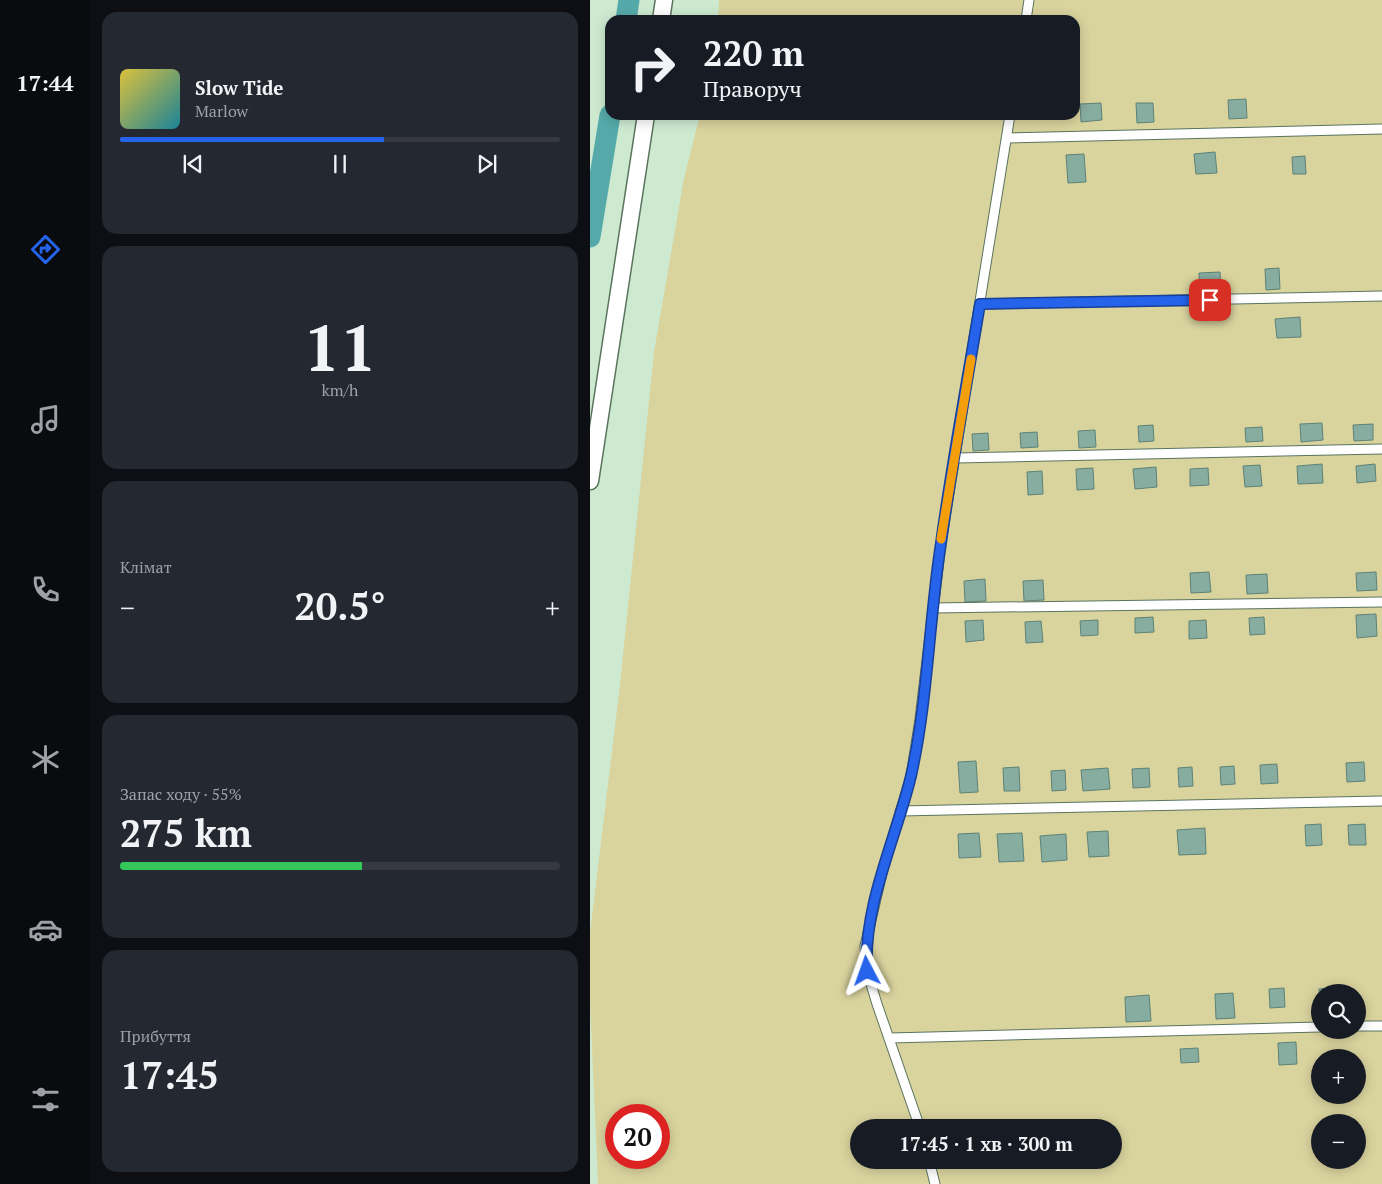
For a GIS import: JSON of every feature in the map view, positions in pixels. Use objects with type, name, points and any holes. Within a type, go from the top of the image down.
[{"type":"street","points":[[662,15],[664,0]]},
{"type":"street","points":[[590,481],[645,120]]},
{"type":"lane","points":[[1027,15],[1029,0]]},
{"type":"lane","points":[[917,1119],[867,971],[865,946],[883,869],[911,776],[920,720],[940,543],[1009,120]]},
{"type":"lane","points":[[1007,138],[1382,129]]},
{"type":"lane","points":[[980,304],[1382,296]]},
{"type":"lane","points":[[955,458],[1382,449]]},
{"type":"lane","points":[[933,608],[1382,602]]},
{"type":"lane","points":[[900,811],[1382,801]]},
{"type":"lane","points":[[1366,1026],[1382,1026]]},
{"type":"lane","points":[[890,1038],[1311,1027]]},
{"type":"lane","points":[[931,1169],[935,1184]]},
{"type":"shaded area","points":[[719,0],[1382,0],[1382,1184],[598,1184],[590,1001],[590,933],[620,685],[654,352],[684,178],[699,120],[1080,120],[1080,15],[718,15]]},
{"type":"building","points":[[1246,99],[1247,118],[1229,119],[1228,100]]},
{"type":"building","points":[[1101,103],[1102,120],[1081,122],[1080,104]]},
{"type":"building","points":[[1136,103],[1153,103],[1154,122],[1137,123]]},
{"type":"building","points":[[1215,152],[1217,173],[1196,174],[1194,154]]},
{"type":"building","points":[[1084,154],[1086,182],[1068,183],[1066,155]]},
{"type":"building","points":[[1305,156],[1306,174],[1293,174],[1292,157]]},
{"type":"building","points":[[1279,268],[1280,289],[1266,290],[1265,269]]},
{"type":"building","points":[[1220,272],[1221,292],[1200,294],[1199,273]]},
{"type":"building","points":[[1300,317],[1301,337],[1277,338],[1275,319]]},
{"type":"building","points":[[1322,423],[1323,440],[1301,442],[1300,424]]},
{"type":"building","points":[[1373,424],[1373,440],[1354,441],[1353,425]]},
{"type":"building","points":[[1153,425],[1154,441],[1139,442],[1138,426]]},
{"type":"building","points":[[1262,427],[1263,441],[1246,442],[1245,428]]},
{"type":"building","points":[[1095,430],[1096,447],[1079,448],[1078,431]]},
{"type":"building","points":[[1037,432],[1038,447],[1021,448],[1020,433]]},
{"type":"building","points":[[988,433],[989,450],[973,451],[972,434]]},
{"type":"building","points":[[1322,464],[1323,483],[1298,484],[1297,466]]},
{"type":"building","points":[[1375,464],[1376,481],[1357,483],[1356,466]]},
{"type":"building","points":[[1260,465],[1262,486],[1245,487],[1243,466]]},
{"type":"building","points":[[1156,467],[1157,487],[1135,489],[1133,469]]},
{"type":"building","points":[[1093,468],[1094,489],[1077,490],[1076,469]]},
{"type":"building","points":[[1208,468],[1209,485],[1190,486],[1190,469]]},
{"type":"building","points":[[1042,471],[1043,494],[1028,495],[1027,472]]},
{"type":"building","points":[[1209,572],[1211,592],[1191,593],[1190,573]]},
{"type":"building","points":[[1376,572],[1377,590],[1357,591],[1356,573]]},
{"type":"building","points":[[1267,574],[1268,593],[1247,594],[1246,575]]},
{"type":"building","points":[[985,579],[986,601],[965,602],[964,581]]},
{"type":"building","points":[[1043,580],[1044,600],[1024,601],[1023,581]]},
{"type":"building","points":[[1376,614],[1377,636],[1357,638],[1356,615]]},
{"type":"building","points":[[1153,617],[1154,632],[1135,633],[1135,618]]},
{"type":"building","points":[[1264,617],[1265,634],[1250,635],[1249,618]]},
{"type":"building","points":[[983,620],[984,640],[966,642],[965,621]]},
{"type":"building","points":[[1098,620],[1098,635],[1081,636],[1080,621]]},
{"type":"building","points":[[1206,620],[1207,638],[1189,639],[1189,621]]},
{"type":"building","points":[[1041,621],[1043,642],[1026,643],[1025,622]]},
{"type":"building","points":[[976,761],[978,792],[960,793],[958,762]]},
{"type":"building","points":[[1364,762],[1365,781],[1347,782],[1346,763]]},
{"type":"building","points":[[1277,764],[1278,783],[1261,784],[1260,765]]},
{"type":"building","points":[[1234,766],[1235,784],[1221,785],[1220,767]]},
{"type":"building","points":[[1019,767],[1020,791],[1004,791],[1003,768]]},
{"type":"building","points":[[1192,767],[1193,786],[1179,787],[1178,768]]},
{"type":"building","points":[[1108,768],[1110,789],[1083,791],[1081,770]]},
{"type":"building","points":[[1149,768],[1150,787],[1133,788],[1132,769]]},
{"type":"building","points":[[1065,770],[1066,790],[1052,791],[1051,771]]},
{"type":"building","points":[[1321,824],[1322,845],[1306,846],[1305,825]]},
{"type":"building","points":[[1365,824],[1366,845],[1349,845],[1348,825]]},
{"type":"building","points":[[1205,828],[1206,854],[1179,855],[1177,830]]},
{"type":"building","points":[[1108,831],[1109,856],[1089,857],[1087,832]]},
{"type":"building","points":[[979,833],[981,857],[959,858],[958,834]]},
{"type":"building","points":[[1022,833],[1024,861],[999,862],[997,834]]},
{"type":"building","points":[[1066,834],[1067,860],[1042,862],[1040,836]]},
{"type":"building","points":[[1284,988],[1285,1007],[1270,1008],[1269,989]]},
{"type":"building","points":[[1233,993],[1235,1018],[1216,1019],[1215,994]]},
{"type":"building","points":[[1149,995],[1151,1021],[1126,1022],[1125,997]]},
{"type":"building","points":[[1296,1042],[1297,1064],[1279,1065],[1278,1043]]},
{"type":"building","points":[[1198,1048],[1199,1062],[1181,1063],[1180,1049]]},
{"type":"waterway","points":[[627,15],[629,0]]},
{"type":"waterway","points":[[590,237],[609,120]]},
{"type":"slow traffic","points":[[941,539],[971,359]]},
{"type":"route","points":[[867,971],[865,946],[883,869],[911,776],[920,720],[940,543],[980,304],[1210,300]]}]
